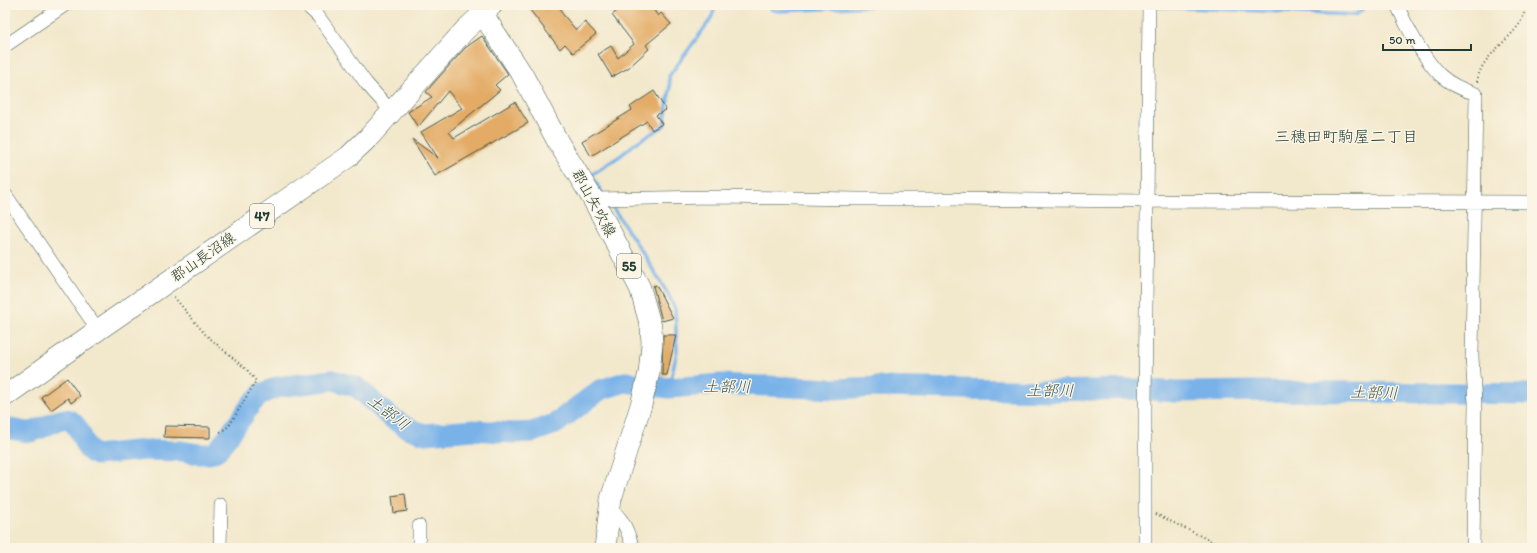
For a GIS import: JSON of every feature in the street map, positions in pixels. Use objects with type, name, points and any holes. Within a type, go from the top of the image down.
[{"type":"main road","name":"郡山長沼線","points":[[5,396],[348,157],[369,137],[465,30],[487,9]]},
{"type":"main road","name":"郡山矢吹線","points":[[487,9],[558,142],[593,199],[640,288],[651,327],[652,344],[648,373],[641,405],[613,492],[609,509],[605,548]]},
{"type":"street","points":[[5,46],[64,5]]},
{"type":"street","points":[[306,5],[318,16],[366,83],[391,111]]},
{"type":"street","points":[[1145,548],[1149,5]]},
{"type":"street","points":[[1397,5],[1410,31],[1440,74],[1458,87],[1476,94],[1472,357],[1475,403],[1473,548]]},
{"type":"street","points":[[5,194],[98,330]]},
{"type":"street","points":[[593,199],[716,197],[1147,201],[1532,202]]},
{"type":"street","points":[[220,548],[221,505]]},
{"type":"street","points":[[609,509],[615,512],[622,520],[633,548]]},
{"type":"street","points":[[419,526],[419,548]]},
{"type":"path","points":[[1476,94],[1477,79],[1482,68],[1492,53],[1503,43],[1520,22],[1526,5]]},
{"type":"path","points":[[164,284],[205,334],[248,371],[256,381],[229,426],[219,433]]},
{"type":"path","points":[[1146,510],[1158,514],[1225,548]]},
{"type":"building","points":[[537,5],[557,5],[576,30],[585,22],[596,34],[573,53],[565,44],[560,49],[530,10]]},
{"type":"building","points":[[625,5],[650,5],[658,16],[661,13],[671,24],[646,45],[649,49],[628,68],[612,77],[598,54],[611,46],[618,58],[634,44],[612,15]]},
{"type":"building","points":[[482,36],[508,74],[495,85],[500,90],[449,132],[454,138],[515,102],[528,123],[435,176],[412,139],[438,158],[421,132],[462,108],[448,91],[418,127],[408,112],[432,97],[426,92],[465,48]]},
{"type":"building","points":[[654,91],[666,110],[656,115],[662,124],[652,130],[647,121],[591,156],[582,141],[632,110],[630,107]]},
{"type":"building","points":[[656,285],[673,318],[662,321],[653,286]]},
{"type":"building","points":[[663,335],[676,335],[667,375],[662,375]]},
{"type":"building","points":[[67,378],[80,396],[71,403],[68,398],[51,410],[41,397]]},
{"type":"building","points":[[165,426],[210,427],[210,438],[164,437]]},
{"type":"building","points":[[405,494],[407,511],[394,513],[392,496]]},
{"type":"waterway","points":[[604,196],[591,175],[620,156],[637,142],[664,126],[670,88],[669,76],[711,19],[716,5]]},
{"type":"waterway","points":[[766,5],[773,10],[779,11],[893,5]]},
{"type":"waterway","points":[[1111,5],[1355,15],[1368,5]]},
{"type":"waterway","points":[[609,202],[668,294],[675,309],[677,351],[669,388]]},
{"type":"waterway","name":"土部川","points":[[5,428],[30,432],[56,421],[67,419],[71,421],[79,430],[87,448],[96,455],[144,450],[182,451],[198,454],[209,454],[217,451],[251,404],[261,394],[278,387],[333,380],[357,387],[390,417],[409,429],[425,434],[474,430],[513,433],[532,432],[555,424],[600,390],[625,382],[669,388],[721,384],[834,389],[880,387],[1048,391],[1139,389],[1175,392],[1254,391],[1532,394]]},
{"type":"district","name":"三穂田町駒屋二丁目","points":[[1346,136]]}]
